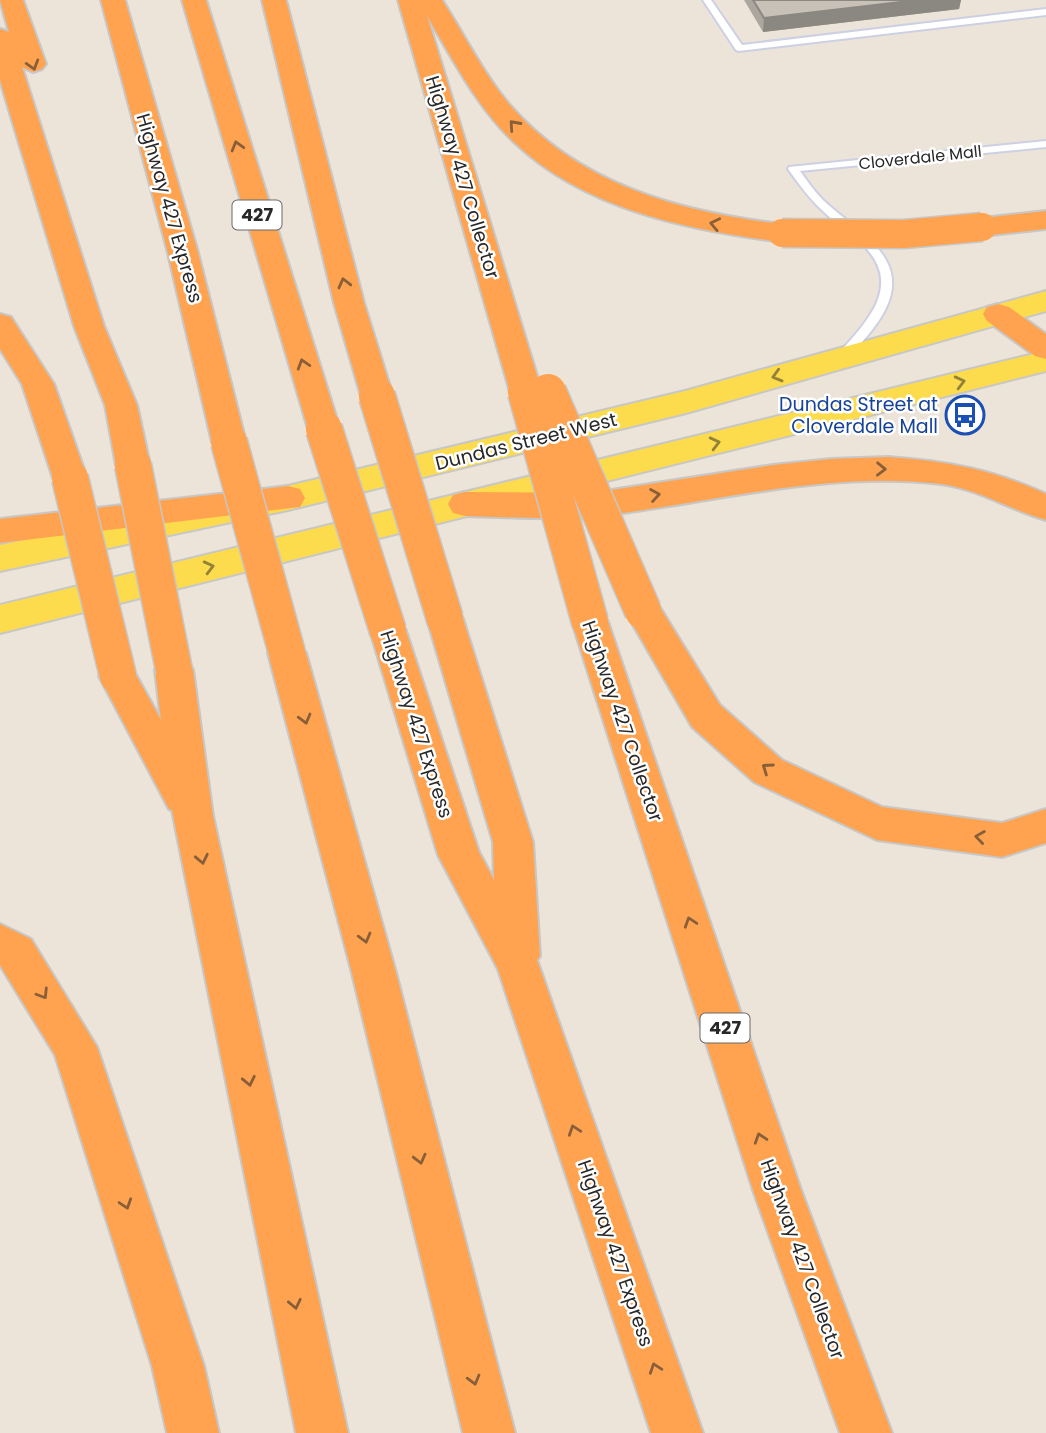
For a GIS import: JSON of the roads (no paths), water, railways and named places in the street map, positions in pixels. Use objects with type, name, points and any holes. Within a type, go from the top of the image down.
[{"type":"highway","points":[[11,0],[112,324],[121,405],[174,670],[193,817],[322,1433]]},
{"type":"highway","name":"Highway 427 Express","points":[[113,0],[186,262],[229,442],[373,969],[489,1433]]},
{"type":"highway","name":"Highway 427 Express","points":[[194,0],[324,429],[459,855],[518,965],[677,1433]]},
{"type":"highway","points":[[274,0],[349,303],[513,842],[518,965]]},
{"type":"highway","name":"Highway 427 Collector","points":[[410,0],[505,314],[537,392],[590,622],[777,1190],[866,1433]]},
{"type":"highway","points":[[430,0],[498,108],[527,140],[553,160],[598,185],[649,206],[723,226],[782,233],[890,235],[1046,220]]},
{"type":"highway","points":[[0,37],[89,326],[121,405]]},
{"type":"highway","points":[[998,314],[1046,349]]},
{"type":"highway","points":[[0,324],[38,384],[70,478],[118,676],[193,817]]},
{"type":"highway","points":[[537,392],[643,611],[706,716],[768,771],[877,823],[1002,840],[1046,826]]},
{"type":"highway","points":[[465,504],[605,503],[775,476],[886,468],[974,478],[1022,493],[1046,508]]},
{"type":"highway","points":[[0,531],[288,498]]},
{"type":"highway","points":[[0,943],[16,952],[75,1047],[178,1366],[193,1433]]},
{"type":"main road","name":"Dundas Street West","points":[[0,558],[288,498],[686,402],[1046,301]]},
{"type":"main road","points":[[0,619],[1046,361]]},
{"type":"lane","points":[[707,0],[739,47],[1046,12]]},
{"type":"lane","name":"Cloverdale Mall","points":[[842,357],[874,319],[884,302],[887,284],[884,270],[878,252],[817,200],[793,169],[1046,144]]},
{"type":"place","name":"Dundas Street at Cloverdale Mall","points":[[965,415]]}]
